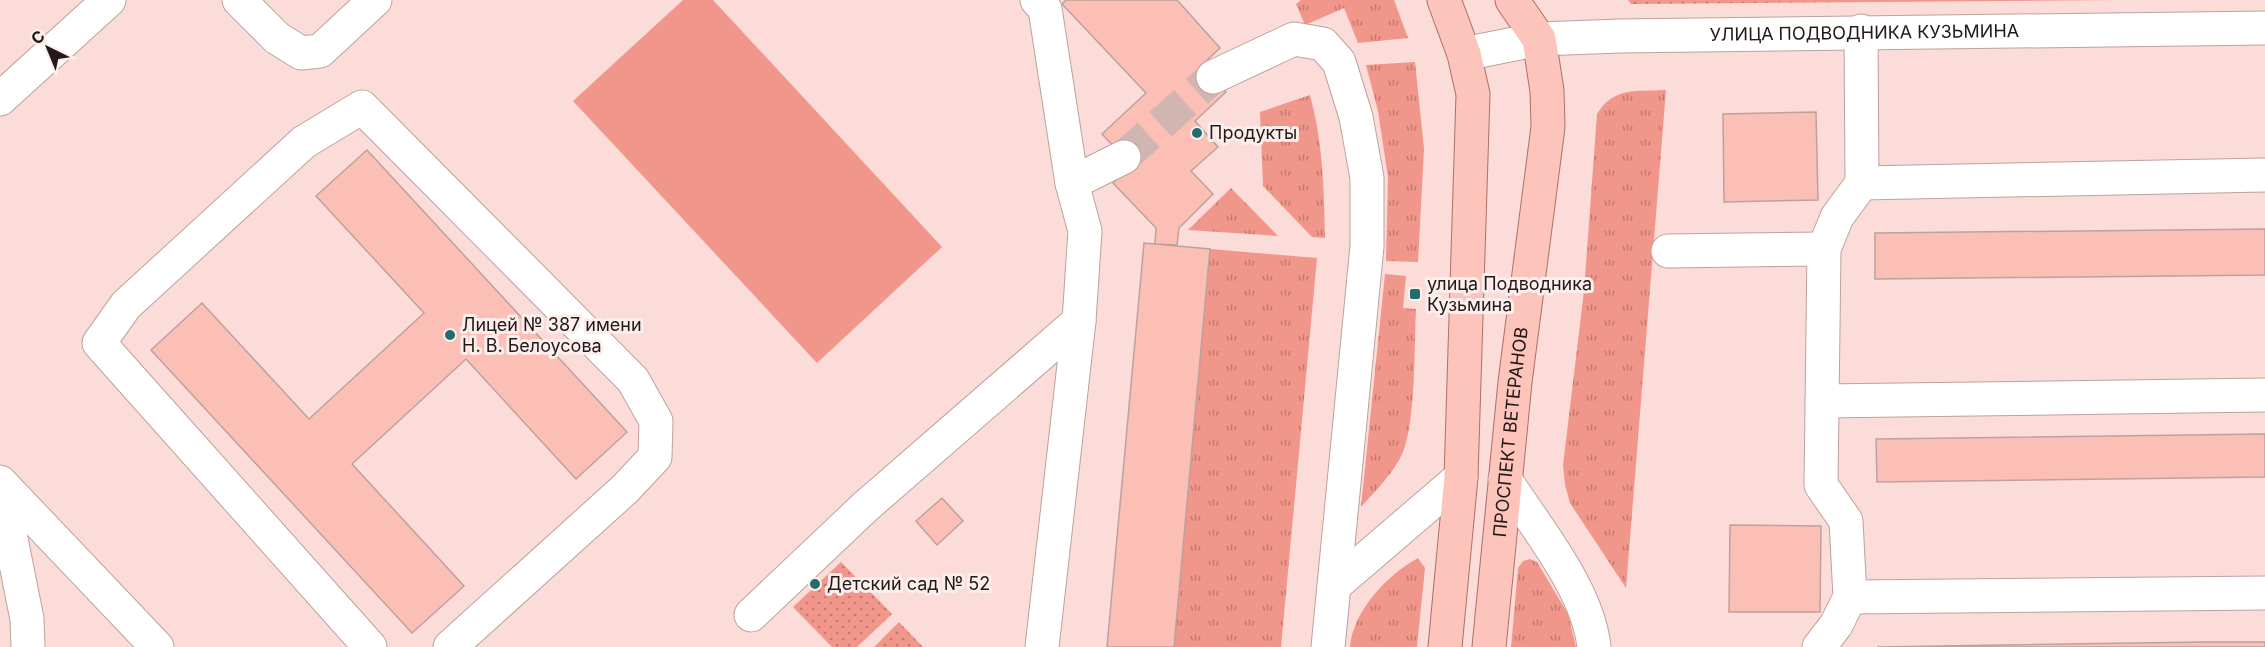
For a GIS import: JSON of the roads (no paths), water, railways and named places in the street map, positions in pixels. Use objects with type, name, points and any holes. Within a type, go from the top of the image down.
[{"type":"main road","points":[[1444,0],[1452,14],[1473,94],[1461,477],[1445,647]]},
{"type":"main road","points":[[1512,0],[1539,39]]},
{"type":"main road","name":"ПРОСПЕКТ ВЕТЕРАНОВ","points":[[1489,647],[1505,479],[1548,127],[1547,91],[1539,39]]},
{"type":"street","points":[[0,99],[109,0]]},
{"type":"street","points":[[239,0],[277,38],[301,53],[320,51],[375,0]]},
{"type":"street","points":[[1037,0],[1045,9],[1072,183],[1085,231],[1079,321],[1042,647]]},
{"type":"street","name":"УЛИЦА ПОДВОДНИКА КУЗЬМИНА","points":[[1464,54],[1539,39],[1861,31],[2265,28]]},
{"type":"street","points":[[1819,647],[1836,625],[1850,597],[1846,521],[1821,485],[1824,249],[1837,217],[1862,183],[1861,31]]},
{"type":"street","points":[[1213,77],[1294,39],[1323,44],[1339,62],[1356,117],[1367,178],[1366,246],[1328,647]]},
{"type":"street","points":[[370,647],[99,342],[126,304],[304,142],[362,107],[633,380],[657,422],[655,457],[625,489],[450,647]]},
{"type":"street","points":[[1072,183],[1124,158]]},
{"type":"street","points":[[1862,183],[2265,176]]},
{"type":"street","points":[[1668,251],[1824,249]]},
{"type":"street","points":[[751,615],[865,507],[1079,321]]},
{"type":"street","points":[[1822,401],[2265,395]]},
{"type":"street","points":[[1334,586],[1461,477]]},
{"type":"street","points":[[1505,479],[1582,599],[1592,629],[1594,647]]},
{"type":"street","points":[[0,483],[27,619],[28,647]]},
{"type":"street","points":[[0,483],[157,647]]},
{"type":"street","points":[[1850,597],[2265,593]]},
{"type":"tunnel","points":[[1124,157],[1213,77]]},
{"type":"place","name":"Продукты","points":[[1197,133]]},
{"type":"place","name":"улица Подводника Кузьмина","points":[[1415,294]]},
{"type":"place","name":"Лицей № 387 имени Н. В. Белоусова","points":[[450,335]]},
{"type":"place","name":"Детский сад № 52","points":[[815,584]]}]
